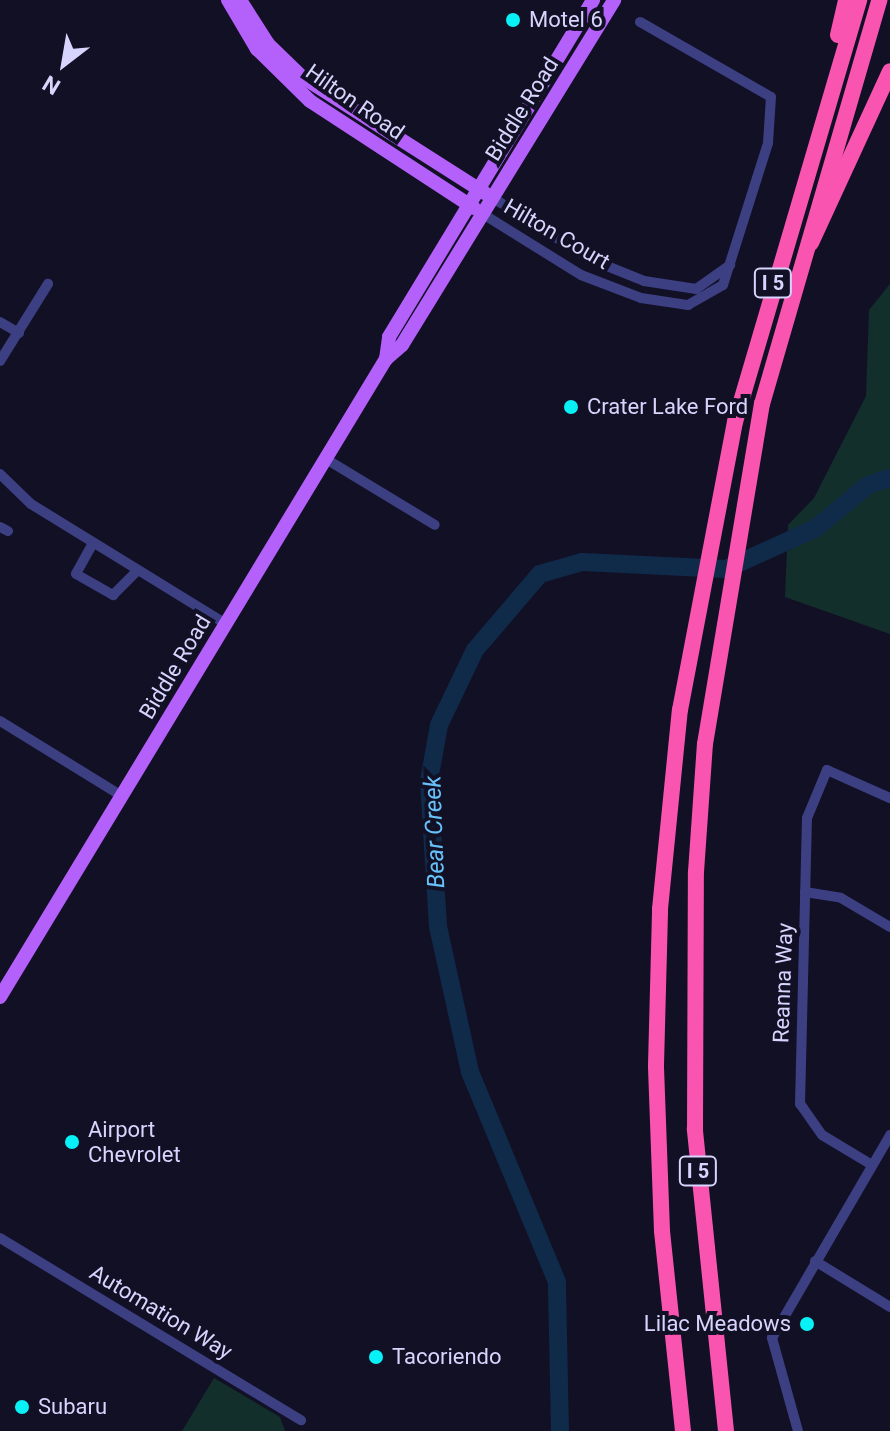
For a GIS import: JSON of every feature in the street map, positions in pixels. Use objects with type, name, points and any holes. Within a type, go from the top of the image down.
[{"type":"highway","points":[[840,60],[846,0]]},
{"type":"highway","name":"I 5","points":[[683,1431],[662,1231],[657,1008],[668,813],[696,603],[715,507],[859,0]]},
{"type":"highway","name":"I 5","points":[[726,1431],[705,1272],[693,1040],[700,798],[724,603],[740,507],[798,265],[879,0]]},
{"type":"highway","points":[[798,265],[890,71]]},
{"type":"main road","name":"Hilton Road","points":[[228,0],[257,49],[310,101],[483,214]]},
{"type":"main road","name":"Hilton Road","points":[[240,0],[268,44],[301,76],[493,198]]},
{"type":"main road","name":"Biddle Road","points":[[386,359],[389,337],[593,0]]},
{"type":"main road","name":"Biddle Road","points":[[0,997],[386,359],[402,345],[614,0]]},
{"type":"street","name":"Hilton Court","points":[[483,214],[594,281],[662,303],[703,301],[723,285],[768,143],[771,97],[640,22]]},
{"type":"street","name":"Hilton Court","points":[[493,198],[592,260],[644,281],[696,289],[731,263]]},
{"type":"street","points":[[0,361],[48,284]]},
{"type":"street","points":[[0,322],[19,333]]},
{"type":"street","points":[[326,459],[435,525]]},
{"type":"street","points":[[0,474],[31,504],[226,624]]},
{"type":"street","points":[[93,543],[76,574],[113,595],[138,570]]},
{"type":"street","points":[[0,721],[122,796]]},
{"type":"street","name":"Reanna Way","points":[[872,1165],[822,1135],[800,1104],[809,808],[827,770],[890,798]]},
{"type":"street","points":[[805,892],[841,898],[890,927]]},
{"type":"street","points":[[798,1431],[772,1349],[774,1329],[890,1135]]},
{"type":"street","name":"Automation Way","points":[[0,1238],[301,1420]]},
{"type":"street","points":[[815,1261],[890,1307]]},
{"type":"green space","points":[[890,284],[890,634],[785,597],[788,525],[814,498],[866,396],[869,310]]},
{"type":"green space","points":[[214,1378],[280,1417],[285,1431],[182,1431]]},
{"type":"waterway","name":"Bear Creek","points":[[560,1431],[557,1282],[470,1072],[438,926],[429,781],[439,725],[475,650],[540,574],[582,562],[726,569],[816,528],[868,485],[890,478]]},
{"type":"place","name":"Motel 6","points":[[513,20]]},
{"type":"place","name":"Crater Lake Ford","points":[[571,407]]},
{"type":"place","name":"Airport Chevrolet","points":[[72,1142]]},
{"type":"place","name":"Lilac Meadows","points":[[807,1324]]},
{"type":"place","name":"Tacoriendo","points":[[376,1357]]},
{"type":"place","name":"Subaru","points":[[22,1407]]}]
